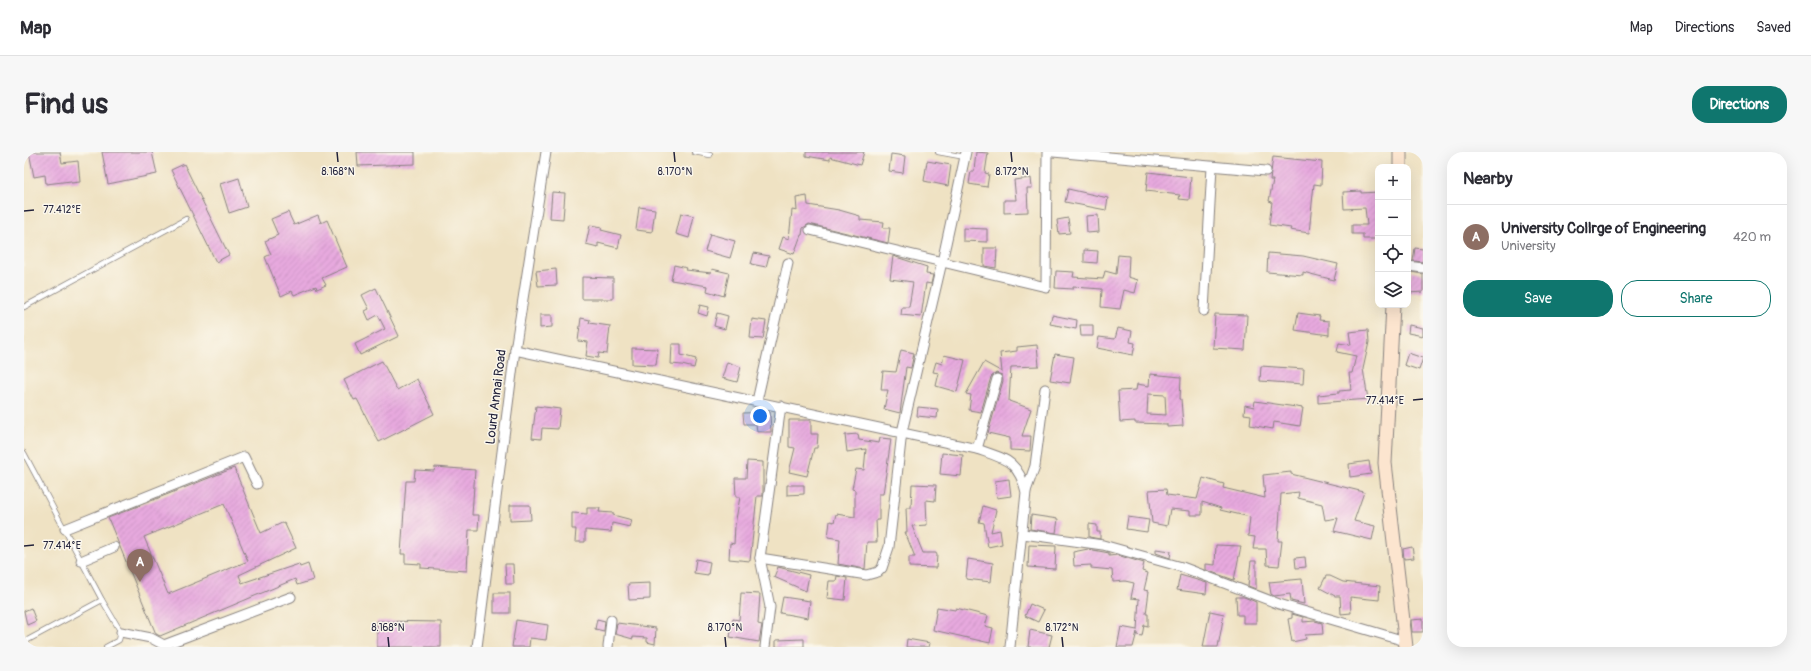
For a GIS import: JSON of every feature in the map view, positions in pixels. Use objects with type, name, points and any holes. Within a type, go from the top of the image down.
[{"type":"street","name":"Lourd Annai Road","points":[[477,647],[515,350],[546,152]]},
{"type":"street","points":[[810,230],[1046,287],[1047,152]]},
{"type":"street","points":[[1053,152],[1266,171]]},
{"type":"street","points":[[1400,152],[1400,164]]},
{"type":"street","points":[[760,558],[867,575],[878,572],[886,561],[889,547],[902,432],[942,262],[965,155]]},
{"type":"street","points":[[1204,311],[1212,167]]},
{"type":"street","points":[[757,401],[788,263]]},
{"type":"street","points":[[1411,266],[1423,268]]},
{"type":"street","points":[[1022,534],[1103,545],[1174,565],[1280,604],[1405,644],[1385,463],[1393,308]]},
{"type":"street","points":[[515,350],[977,449],[1007,459],[1020,474],[1026,492]]},
{"type":"street","points":[[977,449],[998,379]]},
{"type":"street","points":[[1010,647],[1026,492],[1035,466],[1045,389]]},
{"type":"street","points":[[765,647],[770,607],[760,558],[782,406]]},
{"type":"street","points":[[64,529],[244,457],[257,484]]},
{"type":"street","points":[[81,561],[114,547]]},
{"type":"street","points":[[121,632],[150,638],[164,645],[291,597]]},
{"type":"street","points":[[608,647],[611,620]]},
{"type":"lane","points":[[694,152],[710,155]]},
{"type":"lane","points":[[938,152],[965,155]]},
{"type":"lane","points":[[24,307],[186,219]]},
{"type":"lane","points":[[24,453],[102,600],[121,632],[119,640],[106,647]]},
{"type":"lane","points":[[24,642],[102,600]]},
{"type":"building","points":[[29,152],[60,152],[62,163],[78,161],[80,182],[71,183],[71,181],[46,184],[45,175],[34,177]]},
{"type":"building","points":[[102,152],[152,152],[157,174],[108,184]]},
{"type":"building","points":[[357,152],[415,152],[415,164],[358,166]]},
{"type":"building","points":[[806,152],[864,152],[860,165],[830,157],[830,160],[806,156]]},
{"type":"building","points":[[976,152],[988,153],[985,173],[989,174],[987,187],[969,184],[971,171],[974,171]]},
{"type":"building","points":[[891,154],[905,156],[903,173],[889,171]]},
{"type":"building","points":[[1273,157],[1322,162],[1321,185],[1314,184],[1309,233],[1290,230],[1291,228],[1269,225],[1272,202],[1269,201],[1273,180],[1270,180]]},
{"type":"building","points":[[927,161],[951,165],[948,186],[924,181]]},
{"type":"building","points":[[184,164],[229,255],[216,262],[171,170]]},
{"type":"building","points":[[1148,172],[1191,177],[1189,200],[1179,199],[1180,195],[1146,191]]},
{"type":"building","points":[[239,178],[247,207],[229,213],[220,184]]},
{"type":"building","points":[[1031,178],[1032,188],[1027,188],[1028,212],[1004,213],[1004,200],[1016,200],[1014,180]]},
{"type":"building","points":[[1068,189],[1108,198],[1106,210],[1065,202]]},
{"type":"building","points":[[552,192],[565,193],[563,219],[550,218]]},
{"type":"building","points":[[1343,192],[1375,192],[1375,239],[1363,239],[1363,234],[1352,234],[1352,225],[1367,225],[1365,208],[1344,209]]},
{"type":"building","points":[[807,196],[808,205],[839,210],[860,216],[860,220],[884,222],[883,228],[890,228],[888,243],[809,224],[803,228],[802,235],[794,254],[779,249],[783,237],[789,239],[792,210],[797,211],[796,198]]},
{"type":"building","points":[[639,207],[655,209],[652,232],[636,230]]},
{"type":"building","points":[[288,212],[294,225],[318,215],[321,223],[327,220],[347,267],[322,278],[326,285],[317,289],[316,286],[294,295],[292,291],[281,296],[265,257],[271,254],[265,241],[278,235],[271,219]]},
{"type":"building","points":[[681,213],[694,216],[689,238],[676,234]]},
{"type":"building","points":[[1098,215],[1099,232],[1087,233],[1086,216]]},
{"type":"building","points":[[1068,218],[1070,233],[1059,234],[1057,220]]},
{"type":"building","points":[[590,225],[602,227],[601,230],[621,235],[618,248],[598,243],[598,247],[586,244]]},
{"type":"building","points":[[963,228],[987,229],[987,242],[963,241]]},
{"type":"building","points":[[710,234],[735,241],[730,258],[705,251]]},
{"type":"building","points":[[984,248],[997,248],[996,268],[984,266]]},
{"type":"building","points":[[1415,248],[1423,249],[1423,262],[1413,261]]},
{"type":"building","points":[[1084,250],[1098,251],[1097,263],[1084,262]]},
{"type":"building","points":[[754,253],[769,256],[766,267],[751,264]]},
{"type":"building","points":[[1268,253],[1303,256],[1338,264],[1334,280],[1303,272],[1303,275],[1267,272]]},
{"type":"building","points":[[1118,255],[1129,256],[1128,277],[1138,280],[1135,293],[1124,290],[1120,309],[1101,307],[1102,289],[1073,287],[1073,289],[1055,288],[1056,271],[1074,272],[1073,277],[1103,279],[1105,271],[1116,274]]},
{"type":"building","points":[[893,256],[927,267],[926,274],[933,275],[931,284],[926,283],[921,317],[901,315],[902,307],[909,307],[913,282],[890,279]]},
{"type":"building","points":[[674,265],[687,268],[686,270],[711,273],[712,269],[729,273],[724,296],[707,291],[708,286],[671,280]]},
{"type":"building","points":[[556,269],[557,285],[538,286],[536,271]]},
{"type":"building","points":[[1411,272],[1423,274],[1423,292],[1411,293]]},
{"type":"building","points":[[582,277],[613,278],[613,299],[582,299]]},
{"type":"building","points":[[376,288],[399,336],[360,355],[355,344],[385,329],[378,315],[369,320],[365,311],[369,309],[362,295]]},
{"type":"building","points":[[700,305],[709,307],[707,316],[698,313]]},
{"type":"building","points":[[717,313],[728,316],[725,329],[714,326]]},
{"type":"building","points":[[1298,313],[1320,316],[1319,320],[1329,321],[1329,335],[1295,330]]},
{"type":"building","points":[[1215,314],[1247,315],[1245,350],[1213,348]]},
{"type":"building","points":[[540,315],[552,315],[552,327],[540,328]]},
{"type":"building","points":[[1052,315],[1077,320],[1076,329],[1050,324]]},
{"type":"building","points":[[581,318],[590,320],[589,323],[610,326],[607,354],[599,353],[598,358],[586,356],[588,342],[578,341]]},
{"type":"building","points":[[752,319],[766,321],[763,339],[750,338]]},
{"type":"building","points":[[1080,325],[1093,325],[1093,336],[1081,336]]},
{"type":"building","points":[[1409,325],[1423,328],[1423,336],[1408,333]]},
{"type":"building","points":[[1118,328],[1132,331],[1130,342],[1135,343],[1133,355],[1097,348],[1099,337],[1115,339]]},
{"type":"building","points":[[1368,330],[1369,342],[1363,369],[1368,399],[1318,403],[1318,395],[1351,390],[1349,373],[1352,373],[1356,356],[1337,352],[1339,343],[1351,345],[1349,332]]},
{"type":"building","points":[[672,344],[681,344],[681,355],[696,359],[694,368],[671,364]]},
{"type":"building","points":[[1037,345],[1039,366],[1011,367],[1009,401],[1031,409],[1022,436],[1031,436],[1030,451],[1010,450],[1010,438],[988,433],[1003,381],[1002,375],[996,373],[991,377],[981,412],[969,410],[971,395],[966,394],[984,362],[1002,372],[1000,353],[1017,351],[1017,347]]},
{"type":"building","points":[[632,348],[658,349],[656,365],[632,364]]},
{"type":"building","points":[[901,350],[914,353],[911,368],[906,367],[900,413],[884,409],[888,390],[881,390],[883,371],[896,372]]},
{"type":"building","points":[[1408,353],[1423,358],[1419,370],[1404,365]]},
{"type":"building","points":[[1055,354],[1074,357],[1070,383],[1050,380]]},
{"type":"building","points":[[944,355],[965,360],[957,392],[936,386],[939,373],[933,372],[936,362],[942,364]]},
{"type":"building","points":[[382,361],[397,390],[417,379],[434,414],[379,442],[357,399],[354,400],[344,380]]},
{"type":"building","points":[[727,362],[741,367],[737,382],[722,378]]},
{"type":"building","points":[[1261,366],[1304,369],[1303,384],[1260,381]]},
{"type":"building","points":[[1150,374],[1181,377],[1180,399],[1183,426],[1167,427],[1167,424],[1135,423],[1135,421],[1120,422],[1118,391],[1136,390],[1137,384],[1149,386]],"holes":[[[1148,394],[1165,395],[1166,415],[1147,414]]]},
{"type":"building","points":[[1255,401],[1303,408],[1300,426],[1274,422],[1273,429],[1250,425],[1251,415],[1244,414],[1245,405],[1254,407]]},
{"type":"building","points":[[536,406],[560,409],[558,429],[542,428],[541,439],[532,438]]},
{"type":"building","points":[[918,407],[938,409],[937,418],[917,416]]},
{"type":"building","points":[[770,412],[771,432],[757,432],[756,424],[744,424],[743,413]]},
{"type":"building","points":[[789,420],[811,420],[811,434],[818,434],[817,448],[814,448],[807,476],[789,472],[795,448],[789,447]]},
{"type":"building","points":[[858,434],[859,440],[879,443],[880,438],[891,439],[883,494],[879,494],[879,520],[876,520],[877,542],[867,542],[865,569],[838,564],[840,539],[828,537],[830,521],[834,522],[836,514],[855,517],[855,490],[852,489],[856,469],[864,470],[866,449],[847,452],[845,435]]},
{"type":"building","points":[[942,453],[963,455],[961,476],[940,474]]},
{"type":"building","points":[[747,461],[763,462],[763,496],[757,496],[750,561],[729,559],[730,543],[734,544],[735,525],[740,497],[736,497],[735,478],[746,478]]},
{"type":"building","points":[[1369,461],[1371,474],[1350,477],[1349,464]]},
{"type":"building","points":[[435,467],[475,470],[472,515],[479,515],[478,530],[469,530],[467,571],[421,568],[421,564],[405,563],[405,554],[401,554],[406,481],[414,481],[415,470],[434,471]]},
{"type":"building","points":[[234,468],[261,533],[284,522],[296,548],[239,575],[242,583],[299,564],[300,567],[308,564],[313,580],[297,585],[295,579],[160,636],[156,634],[108,518]],"holes":[[[224,504],[248,561],[168,594],[144,537]]]},
{"type":"building","points":[[1291,472],[1291,474],[1364,492],[1354,521],[1375,526],[1372,540],[1334,531],[1338,518],[1325,520],[1322,504],[1298,498],[1299,492],[1281,494],[1278,541],[1282,541],[1279,566],[1267,565],[1266,549],[1253,549],[1255,537],[1248,536],[1250,517],[1220,510],[1221,508],[1202,502],[1202,515],[1190,515],[1190,511],[1170,509],[1167,526],[1152,523],[1149,490],[1166,489],[1167,495],[1197,499],[1203,478],[1224,484],[1223,488],[1265,498],[1263,475]]},
{"type":"building","points":[[1009,479],[1011,496],[997,498],[995,481]]},
{"type":"building","points":[[912,484],[936,485],[935,501],[926,500],[927,525],[912,526],[923,553],[936,553],[936,568],[909,567],[909,557],[915,557],[905,532],[907,532],[906,508],[911,508]]},
{"type":"building","points":[[787,485],[804,485],[804,494],[787,495]]},
{"type":"building","points":[[510,505],[530,505],[531,520],[510,521]]},
{"type":"building","points":[[983,506],[996,510],[991,532],[1000,530],[1002,544],[988,547],[984,523],[979,522]]},
{"type":"building","points":[[587,508],[600,508],[599,512],[613,513],[613,515],[632,520],[630,527],[612,523],[611,532],[585,530],[585,542],[575,542],[576,529],[572,529],[572,513],[587,514]]},
{"type":"building","points":[[1031,515],[1058,519],[1056,533],[1030,529]]},
{"type":"building","points":[[1128,517],[1149,520],[1147,532],[1126,529]]},
{"type":"building","points":[[1089,524],[1097,525],[1097,532],[1100,532],[1100,539],[1089,537]]},
{"type":"building","points":[[1029,545],[1056,546],[1055,569],[1028,567]]},
{"type":"building","points":[[1216,545],[1241,546],[1234,580],[1206,570],[1206,564],[1215,565]]},
{"type":"building","points":[[1412,547],[1414,558],[1404,559],[1403,549]]},
{"type":"building","points":[[1088,549],[1109,553],[1109,556],[1117,555],[1144,563],[1142,571],[1148,573],[1144,590],[1149,591],[1146,614],[1148,614],[1148,626],[1144,625],[1142,636],[1137,635],[1137,632],[1133,647],[1117,647],[1121,627],[1137,630],[1139,599],[1131,598],[1134,583],[1125,581],[1113,582],[1112,570],[1091,568],[1091,565],[1074,566],[1073,552]]},
{"type":"building","points":[[1156,549],[1171,551],[1170,558],[1156,553]]},
{"type":"building","points":[[1305,557],[1306,567],[1296,568],[1295,558]]},
{"type":"building","points":[[696,559],[710,562],[708,575],[694,573]]},
{"type":"building","points":[[968,559],[993,563],[991,582],[966,579]]},
{"type":"building","points":[[1251,561],[1256,561],[1256,589],[1248,586]]},
{"type":"building","points":[[505,564],[513,564],[514,584],[506,584]]},
{"type":"building","points":[[778,567],[809,575],[806,591],[774,577]]},
{"type":"building","points":[[1180,575],[1207,583],[1206,594],[1177,590]]},
{"type":"building","points":[[837,576],[847,578],[845,600],[827,598],[829,581],[836,581]]},
{"type":"building","points":[[1326,576],[1330,576],[1343,582],[1380,586],[1379,600],[1350,597],[1351,613],[1341,614],[1340,596],[1335,596],[1320,588]]},
{"type":"building","points":[[1302,579],[1304,604],[1291,601],[1290,594],[1274,596],[1271,594],[1269,582]]},
{"type":"building","points":[[650,583],[650,599],[629,600],[628,584]]},
{"type":"building","points":[[494,593],[510,593],[510,613],[494,613]]},
{"type":"building","points":[[741,593],[760,594],[758,624],[762,625],[759,642],[730,637],[733,619],[739,620]]},
{"type":"building","points":[[783,597],[810,601],[808,618],[780,613]]},
{"type":"building","points":[[1236,597],[1244,597],[1256,602],[1256,623],[1243,623],[1243,615],[1237,615]]},
{"type":"building","points":[[1030,604],[1044,610],[1038,622],[1025,616]]},
{"type":"building","points":[[937,607],[955,610],[956,608],[988,616],[985,626],[993,628],[990,643],[933,630]]},
{"type":"building","points":[[31,608],[36,621],[27,625],[24,611]]},
{"type":"building","points":[[1210,611],[1224,614],[1218,647],[1203,647]]},
{"type":"building","points":[[1292,614],[1303,617],[1303,622],[1315,621],[1322,623],[1323,634],[1305,635],[1306,639],[1292,642],[1288,619],[1292,618]]},
{"type":"building","points":[[597,619],[605,621],[604,631],[595,629]]},
{"type":"building","points":[[1423,619],[1423,632],[1412,632],[1411,620]]},
{"type":"building","points":[[516,620],[548,625],[546,640],[530,638],[529,647],[512,647]]},
{"type":"building","points":[[377,621],[441,622],[441,647],[377,647]]},
{"type":"building","points":[[617,623],[656,628],[655,644],[647,642],[647,638],[633,637],[633,639],[615,634]]},
{"type":"building","points":[[1030,630],[1052,635],[1049,647],[1028,647]]},
{"type":"building","points":[[804,639],[804,647],[776,647],[776,640]]},
{"type":"building","points":[[907,639],[930,643],[929,647],[906,647]]},
{"type":"place","name":"University Collrge of Engineering","points":[[140,582]]}]
